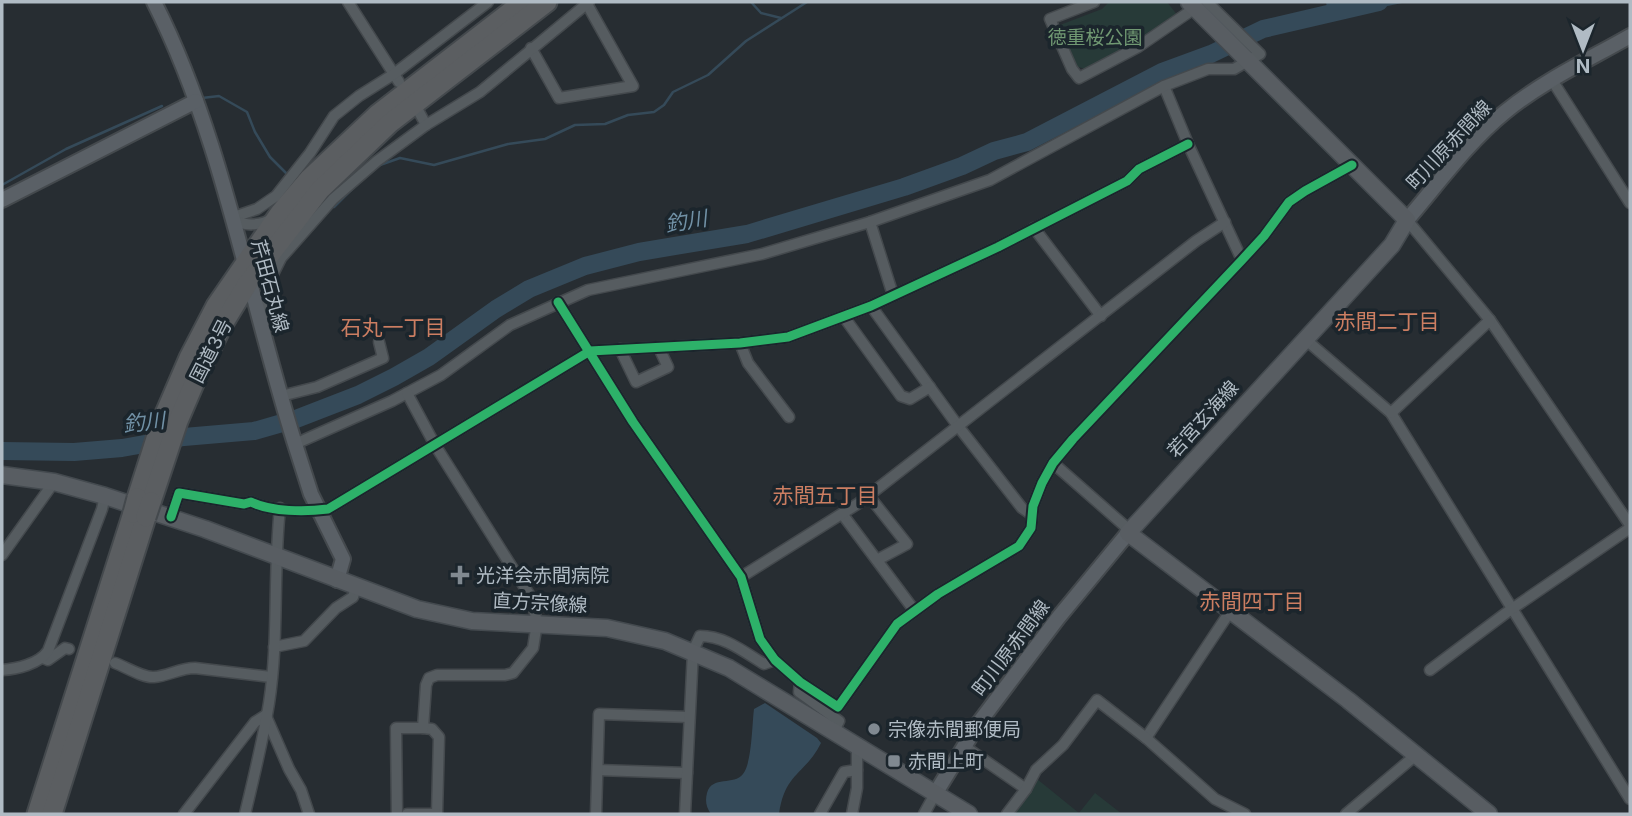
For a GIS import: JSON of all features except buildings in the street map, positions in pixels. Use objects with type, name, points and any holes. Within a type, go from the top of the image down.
[{"type":"highway","name":"国道3号","points":[[52,814],[169,422],[211,348],[246,274],[280,213],[309,179],[378,114],[523,2]]},
{"type":"highway","name":"国道3号","points":[[246,274],[320,190],[390,123],[547,2]]},
{"type":"highway","name":"国道3号","points":[[37,814],[142,508]]},
{"type":"main road","name":"芹田石丸線","points":[[154,2],[172,37],[196,101],[311,494],[343,559],[337,580]]},
{"type":"main road","points":[[1197,4],[1217,21],[1407,220]]},
{"type":"main road","name":"町川原赤間線","points":[[1407,220],[1479,137],[1504,113],[1552,80],[1630,36]]},
{"type":"main road","points":[[2,200],[196,101]]},
{"type":"main road","name":"若宮玄海線","points":[[1128,533],[1392,245],[1407,220]]},
{"type":"main road","name":"直方宗像線","points":[[2,475],[54,482],[171,517],[417,609],[485,622],[607,628],[665,641],[729,668],[969,814]]},
{"type":"main road","points":[[1128,533],[1231,610],[1489,814]]},
{"type":"main road","name":"町川原赤間線","points":[[935,794],[978,724],[1058,618],[1128,533]]},
{"type":"street","points":[[348,2],[396,78]]},
{"type":"street","points":[[280,213],[269,222],[249,225],[231,218],[236,214],[257,209],[276,195],[310,153],[334,116],[359,96],[396,78],[488,2]]},
{"type":"street","points":[[1094,2],[1050,19],[1072,69],[1079,78],[1144,43],[1197,4]]},
{"type":"street","points":[[260,322],[266,315],[269,282],[281,258],[332,199],[426,125],[480,92],[531,48],[588,3],[633,86],[559,98],[531,48]]},
{"type":"street","points":[[294,442],[407,393],[441,375],[510,326],[558,302],[601,287],[762,254],[870,222],[990,180],[1164,86],[1208,69],[1234,69],[1250,57]]},
{"type":"street","points":[[1552,80],[1630,202]]},
{"type":"street","points":[[1164,86],[1242,260]]},
{"type":"street","points":[[418,110],[426,125]]},
{"type":"street","points":[[171,517],[179,493],[244,504],[251,502],[261,506],[328,509],[590,351],[740,343],[788,337],[871,306],[1034,228],[1126,181],[1139,169],[1188,144]]},
{"type":"street","points":[[558,302],[633,422],[741,577],[760,639],[775,660],[800,682],[838,707],[897,624],[914,610],[1019,546],[1031,527],[1037,494],[1053,463],[1073,439],[1264,236],[1289,202],[1352,165]]},
{"type":"street","points":[[1407,220],[1490,320],[1630,527],[1430,670]]},
{"type":"street","points":[[870,222],[893,295]]},
{"type":"street","points":[[741,577],[843,515],[869,496],[1224,222]]},
{"type":"street","points":[[1034,228],[1101,316]]},
{"type":"street","points":[[871,306],[958,426],[1022,508],[1032,515]]},
{"type":"street","points":[[844,317],[901,396],[910,399],[930,387]]},
{"type":"street","points":[[1391,413],[1490,320]]},
{"type":"street","points":[[1305,338],[1391,413],[1630,799]]},
{"type":"street","points":[[281,396],[317,387],[383,358],[379,342]]},
{"type":"street","points":[[740,343],[748,363],[789,417]]},
{"type":"street","points":[[620,349],[636,382],[668,367],[659,348]]},
{"type":"street","points":[[407,393],[435,445],[532,599],[537,623],[533,648],[513,673],[437,675],[429,678],[426,685],[423,728]]},
{"type":"street","points":[[1053,463],[1126,527],[1128,533]]},
{"type":"street","points":[[2,555],[54,482]]},
{"type":"street","points":[[43,658],[105,496]]},
{"type":"street","points":[[869,496],[906,544],[877,560]]},
{"type":"street","points":[[245,814],[266,715],[271,677],[278,558],[276,547],[281,508]]},
{"type":"street","points":[[843,515],[914,610]]},
{"type":"street","points":[[274,647],[304,641],[336,608],[353,597],[356,587]]},
{"type":"street","points":[[1146,738],[1231,610]]},
{"type":"street","points":[[685,814],[693,652],[700,636],[709,636],[736,646],[764,664],[775,660]]},
{"type":"street","points":[[2,670],[13,669],[43,658],[48,660],[65,648],[69,649]]},
{"type":"street","points":[[115,663],[149,677],[184,668],[195,668],[271,677]]},
{"type":"street","points":[[800,682],[799,692],[839,721],[834,733]]},
{"type":"street","points":[[1007,814],[1026,789],[1036,770],[1063,745],[1097,700],[1146,738],[1215,799],[1245,814]]},
{"type":"street","points":[[596,814],[599,714],[689,717]]},
{"type":"street","points":[[184,814],[255,722],[266,715]]},
{"type":"street","points":[[266,715],[301,790],[309,814]]},
{"type":"street","points":[[397,814],[396,727],[432,729],[439,737],[437,814],[407,814]]},
{"type":"street","points":[[964,746],[1026,789]]},
{"type":"street","points":[[852,814],[857,788],[857,748]]},
{"type":"street","points":[[1346,814],[1416,755]]},
{"type":"street","points":[[598,770],[687,773]]},
{"type":"street","points":[[820,814],[844,772],[858,770]]},
{"type":"street","points":[[924,814],[935,794]]},
{"type":"green space","name":"徳重桜公園","points":[[1109,2],[1167,2],[1178,16],[1140,41],[1086,69],[1074,66],[1060,25],[1102,9]]},
{"type":"green space","points":[[1037,779],[1079,813],[1095,793],[1122,814],[1015,814]]},
{"type":"water","points":[[1326,2],[1407,2],[1329,18]]},
{"type":"water","points":[[765,703],[821,743],[786,790],[779,814],[711,814],[706,801],[707,793],[713,784],[734,780],[743,774],[750,753],[754,709]]},
{"type":"waterway","points":[[751,2],[761,13],[781,18]]},
{"type":"waterway","points":[[380,165],[400,158],[434,165],[508,144],[545,139],[575,125],[605,124],[628,115],[654,112],[664,105],[673,92],[708,75],[746,41],[807,2]]},
{"type":"waterway","name":"釣川","points":[[2,451],[74,452],[122,448],[184,437],[254,431],[296,419],[358,395],[394,377],[429,357],[529,289],[585,266],[639,252],[747,234],[904,187],[994,151],[1027,142],[1162,72],[1211,54],[1263,29],[1379,2]]},
{"type":"waterway","points":[[202,98],[219,96],[247,112],[270,157],[287,174]]},
{"type":"waterway","points":[[2,185],[66,149],[162,106]]},
{"type":"waterway","points":[[330,207],[334,207],[354,187]]},
{"type":"cycle path","points":[[171,517],[179,493],[244,504],[251,502],[279,509],[328,509],[590,351],[740,343],[788,337],[871,306],[998,247],[1127,181],[1139,169],[1188,144]]},
{"type":"cycle path","points":[[558,302],[633,422],[741,577],[760,639],[775,660],[800,682],[838,707],[897,624],[938,594],[1019,546],[1031,528],[1033,506],[1042,483],[1053,463],[1073,439],[1264,236],[1289,202],[1352,165]]},
{"type":"place","name":"光洋会赤間病院","points":[[460,575]]},
{"type":"place","name":"宗像赤間郵便局","points":[[874,729]]},
{"type":"place","name":"赤間上町","points":[[894,761]]},
{"type":"district","name":"赤間二丁目","points":[[1387,321]]},
{"type":"district","name":"石丸一丁目","points":[[393,327]]},
{"type":"district","name":"赤間五丁目","points":[[825,495]]},
{"type":"district","name":"赤間四丁目","points":[[1252,601]]}]
